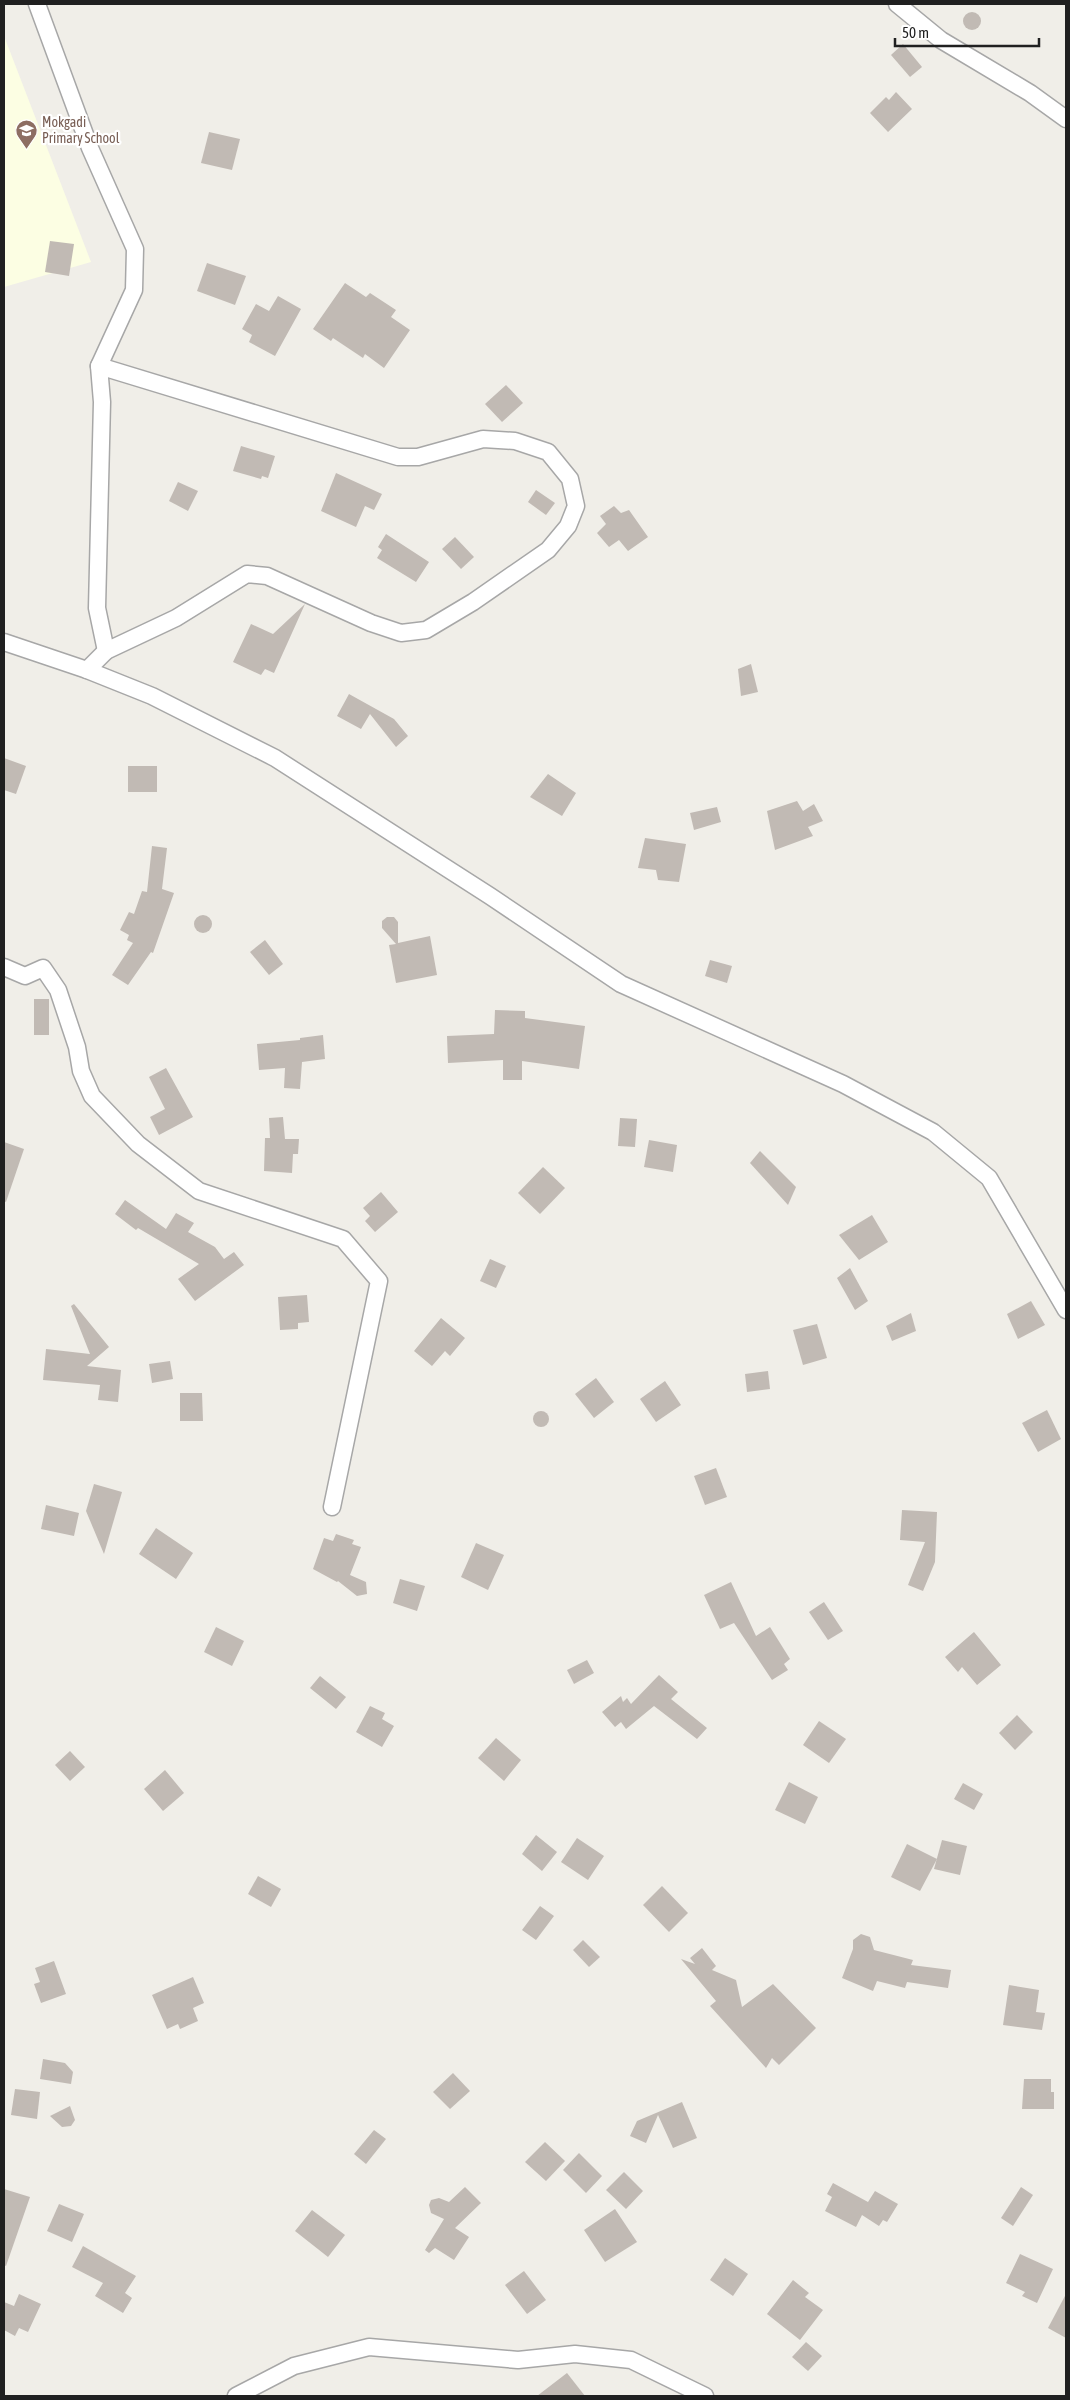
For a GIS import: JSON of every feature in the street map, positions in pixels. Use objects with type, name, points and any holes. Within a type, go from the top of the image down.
[{"type":"street","points":[[37,4],[90,148],[134,249],[134,290],[99,366],[102,402],[97,608],[106,651]]},
{"type":"street","points":[[897,4],[941,40],[1030,93],[1066,119]]},
{"type":"street","points":[[87,670],[106,651],[176,618],[247,574],[268,576],[370,623],[401,633],[426,630],[473,602],[548,550],[568,526],[576,506],[570,479],[548,452],[515,441],[484,439],[418,457],[398,457],[99,366]]},
{"type":"street","points":[[4,642],[87,670],[152,696],[276,758],[490,896],[621,984],[843,1084],[933,1132],[989,1178],[1066,1310]]},
{"type":"street","points":[[4,967],[25,976],[43,968],[47,972],[58,990],[77,1047],[81,1071],[92,1096],[138,1144],[200,1192],[343,1239],[379,1281],[332,1507]]},
{"type":"street","points":[[236,2396],[294,2366],[369,2347],[518,2360],[575,2354],[631,2360],[705,2396]]},
{"type":"shaded area","name":"Mokgadi Primary School","points":[[4,36],[91,262],[4,287]]},
{"type":"building","points":[[972,12],[978,15],[981,21],[978,27],[972,30],[966,27],[963,21],[966,15]]},
{"type":"building","points":[[903,44],[922,67],[910,77],[891,55]]},
{"type":"building","points":[[896,92],[912,109],[888,132],[870,113],[886,97],[889,100]]},
{"type":"building","points":[[209,132],[240,139],[232,170],[201,163]]},
{"type":"building","points":[[50,241],[74,244],[69,276],[45,272]]},
{"type":"building","points":[[207,263],[246,276],[235,305],[197,291]]},
{"type":"building","points":[[345,283],[366,297],[370,293],[396,310],[391,317],[410,330],[384,368],[365,354],[363,358],[333,338],[331,341],[313,329]]},
{"type":"building","points":[[278,296],[301,309],[275,356],[249,342],[252,335],[242,329],[256,304],[269,311]]},
{"type":"building","points":[[506,385],[523,403],[502,422],[485,404]]},
{"type":"building","points":[[241,446],[275,456],[268,478],[262,476],[261,479],[233,471]]},
{"type":"building","points":[[336,473],[382,494],[374,510],[365,506],[356,527],[321,511]]},
{"type":"building","points":[[178,482],[198,491],[188,511],[169,501]]},
{"type":"building","points":[[536,490],[555,503],[546,515],[528,502]]},
{"type":"building","points":[[614,506],[621,513],[629,510],[648,537],[628,551],[619,540],[609,547],[597,533],[606,524],[600,516]]},
{"type":"building","points":[[386,534],[429,562],[416,582],[377,558],[382,550],[378,547]]},
{"type":"building","points":[[455,537],[474,557],[461,569],[442,549]]},
{"type":"building","points":[[305,604],[274,673],[265,669],[261,675],[233,662],[251,624],[273,634]]},
{"type":"building","points":[[751,664],[758,692],[741,696],[738,669]]},
{"type":"building","points":[[349,694],[394,719],[408,736],[396,747],[370,714],[361,729],[337,716]]},
{"type":"building","points":[[4,758],[26,766],[16,794],[4,790]]},
{"type":"building","points":[[128,766],[157,766],[157,792],[128,792]]},
{"type":"building","points":[[548,774],[576,793],[562,816],[530,797]]},
{"type":"building","points":[[797,801],[803,811],[814,804],[823,821],[808,827],[813,836],[775,850],[767,811]]},
{"type":"building","points":[[717,807],[721,822],[694,830],[690,813]]},
{"type":"building","points":[[645,838],[686,844],[679,882],[658,880],[656,870],[638,868]]},
{"type":"building","points":[[152,846],[167,848],[162,889],[174,893],[153,953],[151,952],[128,985],[112,975],[133,943],[127,940],[129,935],[120,930],[129,912],[134,914],[142,891],[147,892]]},
{"type":"building","points":[[203,915],[209,918],[212,924],[209,930],[203,933],[197,930],[194,924],[197,918]]},
{"type":"building","points":[[387,917],[394,917],[398,922],[398,943],[430,936],[437,975],[396,983],[389,945],[396,944],[382,928],[382,921]]},
{"type":"building","points":[[265,940],[283,964],[269,975],[250,952]]},
{"type":"building","points":[[710,960],[732,966],[727,983],[705,976]]},
{"type":"building","points":[[34,999],[49,999],[49,1035],[34,1035]]},
{"type":"building","points":[[495,1010],[525,1011],[525,1018],[585,1026],[579,1069],[522,1061],[522,1080],[503,1080],[503,1060],[448,1063],[447,1036],[494,1034]]},
{"type":"building","points":[[323,1035],[325,1059],[302,1062],[300,1089],[284,1088],[285,1068],[259,1070],[257,1044],[300,1040],[300,1038]]},
{"type":"building","points":[[166,1068],[193,1117],[159,1135],[150,1117],[165,1109],[149,1077]]},
{"type":"building","points":[[283,1117],[285,1139],[299,1139],[298,1154],[293,1154],[292,1173],[264,1171],[265,1138],[270,1138],[269,1118]]},
{"type":"building","points":[[620,1118],[637,1119],[635,1147],[618,1146]]},
{"type":"building","points":[[649,1140],[677,1145],[673,1172],[644,1167]]},
{"type":"building","points":[[4,1142],[24,1149],[6,1202],[4,1201]]},
{"type":"building","points":[[760,1151],[796,1187],[788,1205],[750,1163]]},
{"type":"building","points":[[543,1167],[565,1188],[540,1214],[518,1193]]},
{"type":"building","points":[[381,1192],[398,1212],[375,1232],[365,1221],[370,1216],[363,1208]]},
{"type":"building","points":[[125,1200],[166,1229],[176,1213],[194,1223],[188,1232],[215,1247],[224,1259],[234,1252],[244,1265],[195,1301],[178,1279],[199,1264],[138,1228],[136,1230],[115,1214]]},
{"type":"building","points":[[872,1215],[888,1242],[859,1260],[839,1235]]},
{"type":"building","points":[[490,1259],[506,1266],[496,1288],[480,1281]]},
{"type":"building","points":[[850,1268],[868,1301],[855,1310],[837,1278]]},
{"type":"building","points":[[307,1295],[309,1322],[298,1323],[298,1329],[280,1330],[278,1297]]},
{"type":"building","points":[[1031,1301],[1045,1325],[1018,1339],[1007,1314]]},
{"type":"building","points":[[74,1304],[109,1347],[87,1366],[121,1370],[118,1402],[98,1400],[100,1385],[43,1380],[46,1349],[90,1354],[71,1306]]},
{"type":"building","points":[[911,1313],[916,1331],[892,1341],[886,1326]]},
{"type":"building","points":[[441,1318],[465,1338],[450,1356],[445,1351],[432,1366],[414,1351]]},
{"type":"building","points":[[817,1324],[827,1358],[803,1365],[793,1330]]},
{"type":"building","points":[[170,1361],[173,1379],[152,1383],[149,1364]]},
{"type":"building","points":[[768,1371],[770,1389],[747,1392],[745,1374]]},
{"type":"building","points":[[596,1378],[614,1402],[594,1418],[575,1394]]},
{"type":"building","points":[[665,1381],[681,1405],[656,1422],[640,1399]]},
{"type":"building","points":[[180,1393],[202,1393],[203,1421],[180,1421]]},
{"type":"building","points":[[1047,1410],[1061,1439],[1038,1452],[1022,1423]]},
{"type":"building","points":[[541,1411],[549,1419],[541,1427],[533,1419]]},
{"type":"building","points":[[716,1468],[727,1497],[705,1505],[694,1476]]},
{"type":"building","points":[[94,1484],[122,1492],[104,1554],[86,1511]]},
{"type":"building","points":[[46,1505],[79,1513],[74,1536],[41,1529]]},
{"type":"building","points":[[902,1510],[937,1512],[935,1562],[923,1591],[908,1585],[925,1542],[900,1540]]},
{"type":"building","points":[[156,1528],[193,1553],[176,1579],[139,1554]]},
{"type":"building","points":[[336,1534],[354,1540],[352,1544],[361,1547],[350,1575],[366,1582],[367,1594],[357,1596],[338,1581],[313,1569],[324,1538],[333,1541]]},
{"type":"building","points":[[476,1543],[504,1555],[488,1590],[461,1577]]},
{"type":"building","points":[[400,1579],[425,1586],[417,1611],[393,1603]]},
{"type":"building","points":[[731,1582],[756,1636],[770,1627],[790,1659],[784,1664],[788,1670],[772,1680],[734,1623],[720,1629],[704,1595]]},
{"type":"building","points":[[824,1602],[843,1631],[828,1640],[809,1612]]},
{"type":"building","points":[[216,1627],[244,1641],[232,1666],[204,1652]]},
{"type":"building","points":[[974,1632],[1001,1665],[977,1685],[962,1667],[958,1672],[945,1657]]},
{"type":"building","points":[[587,1660],[594,1673],[574,1684],[567,1670]]},
{"type":"building","points":[[659,1675],[678,1692],[671,1699],[707,1728],[697,1739],[654,1706],[626,1729],[621,1722],[615,1727],[602,1712],[621,1696],[623,1702],[627,1698],[631,1704]]},
{"type":"building","points":[[320,1676],[346,1697],[336,1709],[310,1688]]},
{"type":"building","points":[[370,1706],[385,1713],[382,1719],[394,1726],[382,1747],[356,1732]]},
{"type":"building","points":[[1017,1715],[1033,1732],[1015,1750],[999,1733]]},
{"type":"building","points":[[819,1721],[846,1739],[829,1763],[803,1745]]},
{"type":"building","points":[[496,1738],[521,1760],[504,1781],[478,1758]]},
{"type":"building","points":[[70,1751],[85,1767],[70,1781],[55,1765]]},
{"type":"building","points":[[165,1770],[184,1793],[163,1811],[144,1789]]},
{"type":"building","points":[[789,1782],[818,1797],[805,1824],[775,1810]]},
{"type":"building","points":[[963,1783],[983,1794],[974,1810],[954,1799]]},
{"type":"building","points":[[536,1835],[557,1852],[542,1871],[522,1854]]},
{"type":"building","points":[[577,1838],[604,1856],[588,1880],[561,1862]]},
{"type":"building","points":[[942,1840],[967,1846],[960,1875],[934,1869]]},
{"type":"building","points":[[907,1844],[937,1859],[920,1891],[891,1877]]},
{"type":"building","points":[[258,1876],[281,1889],[271,1907],[248,1894]]},
{"type":"building","points":[[662,1886],[688,1913],[669,1932],[643,1905]]},
{"type":"building","points":[[540,1906],[554,1916],[536,1940],[522,1930]]},
{"type":"building","points":[[861,1934],[870,1937],[874,1950],[913,1960],[911,1965],[951,1970],[948,1988],[907,1982],[905,1988],[877,1981],[873,1991],[842,1978],[853,1949],[853,1940]]},
{"type":"building","points":[[583,1940],[600,1957],[589,1967],[573,1950]]},
{"type":"building","points":[[702,1948],[716,1966],[712,1970],[736,1980],[742,2007],[773,1984],[816,2028],[779,2065],[772,2058],[766,2068],[710,2006],[716,2001],[681,1959],[695,1964],[690,1958]]},
{"type":"building","points":[[54,1961],[66,1994],[41,2003],[34,1984],[40,1982],[35,1968]]},
{"type":"building","points":[[193,1977],[204,2003],[193,2008],[198,2021],[180,2029],[178,2024],[167,2029],[152,1995]]},
{"type":"building","points":[[1009,1985],[1039,1990],[1036,2012],[1045,2013],[1042,2030],[1003,2025]]},
{"type":"building","points":[[43,2059],[65,2063],[73,2072],[71,2084],[40,2079]]},
{"type":"building","points":[[453,2073],[470,2091],[450,2109],[433,2092]]},
{"type":"building","points":[[1024,2079],[1051,2079],[1051,2092],[1054,2092],[1054,2109],[1022,2109]]},
{"type":"building","points":[[15,2089],[40,2092],[37,2119],[11,2115]]},
{"type":"building","points":[[682,2102],[697,2138],[673,2148],[658,2115],[646,2143],[630,2136],[637,2121]]},
{"type":"building","points":[[70,2106],[75,2120],[71,2126],[62,2127],[50,2116]]},
{"type":"building","points":[[374,2130],[386,2139],[366,2164],[354,2154]]},
{"type":"building","points":[[545,2142],[565,2161],[546,2181],[525,2162]]},
{"type":"building","points":[[579,2153],[602,2176],[586,2193],[563,2170]]},
{"type":"building","points":[[624,2172],[643,2191],[626,2209],[606,2190]]},
{"type":"building","points":[[833,2183],[868,2202],[875,2191],[898,2204],[887,2222],[883,2220],[879,2226],[862,2215],[856,2227],[825,2211],[832,2197],[827,2194]]},
{"type":"building","points":[[465,2187],[481,2203],[455,2228],[469,2237],[454,2260],[435,2248],[429,2253],[425,2250],[444,2219],[431,2213],[429,2205],[431,2200],[439,2198],[449,2202]]},
{"type":"building","points":[[1021,2187],[1033,2195],[1013,2226],[1001,2218]]},
{"type":"building","points":[[4,2189],[30,2197],[6,2266],[4,2265]]},
{"type":"building","points":[[59,2204],[84,2214],[72,2242],[47,2231]]},
{"type":"building","points":[[615,2209],[637,2242],[605,2262],[584,2230]]},
{"type":"building","points":[[312,2210],[345,2235],[328,2257],[295,2231]]},
{"type":"building","points":[[83,2246],[136,2276],[125,2293],[132,2298],[123,2313],[95,2296],[103,2283],[72,2267]]},
{"type":"building","points":[[1020,2254],[1053,2269],[1037,2303],[1022,2296],[1025,2292],[1006,2283]]},
{"type":"building","points":[[725,2258],[748,2274],[733,2296],[710,2280]]},
{"type":"building","points":[[524,2271],[546,2300],[527,2314],[505,2285]]},
{"type":"building","points":[[793,2280],[809,2293],[805,2297],[823,2310],[800,2340],[767,2314]]},
{"type":"building","points":[[19,2294],[41,2304],[28,2332],[19,2328],[15,2336],[4,2330],[4,2302],[14,2306]]},
{"type":"building","points":[[1066,2294],[1066,2338],[1048,2328]]},
{"type":"building","points":[[806,2342],[822,2356],[808,2371],[792,2357]]},
{"type":"building","points":[[567,2373],[585,2396],[537,2396]]},
{"type":"place","name":"Mokgadi Primary School","points":[[26,149]]}]
